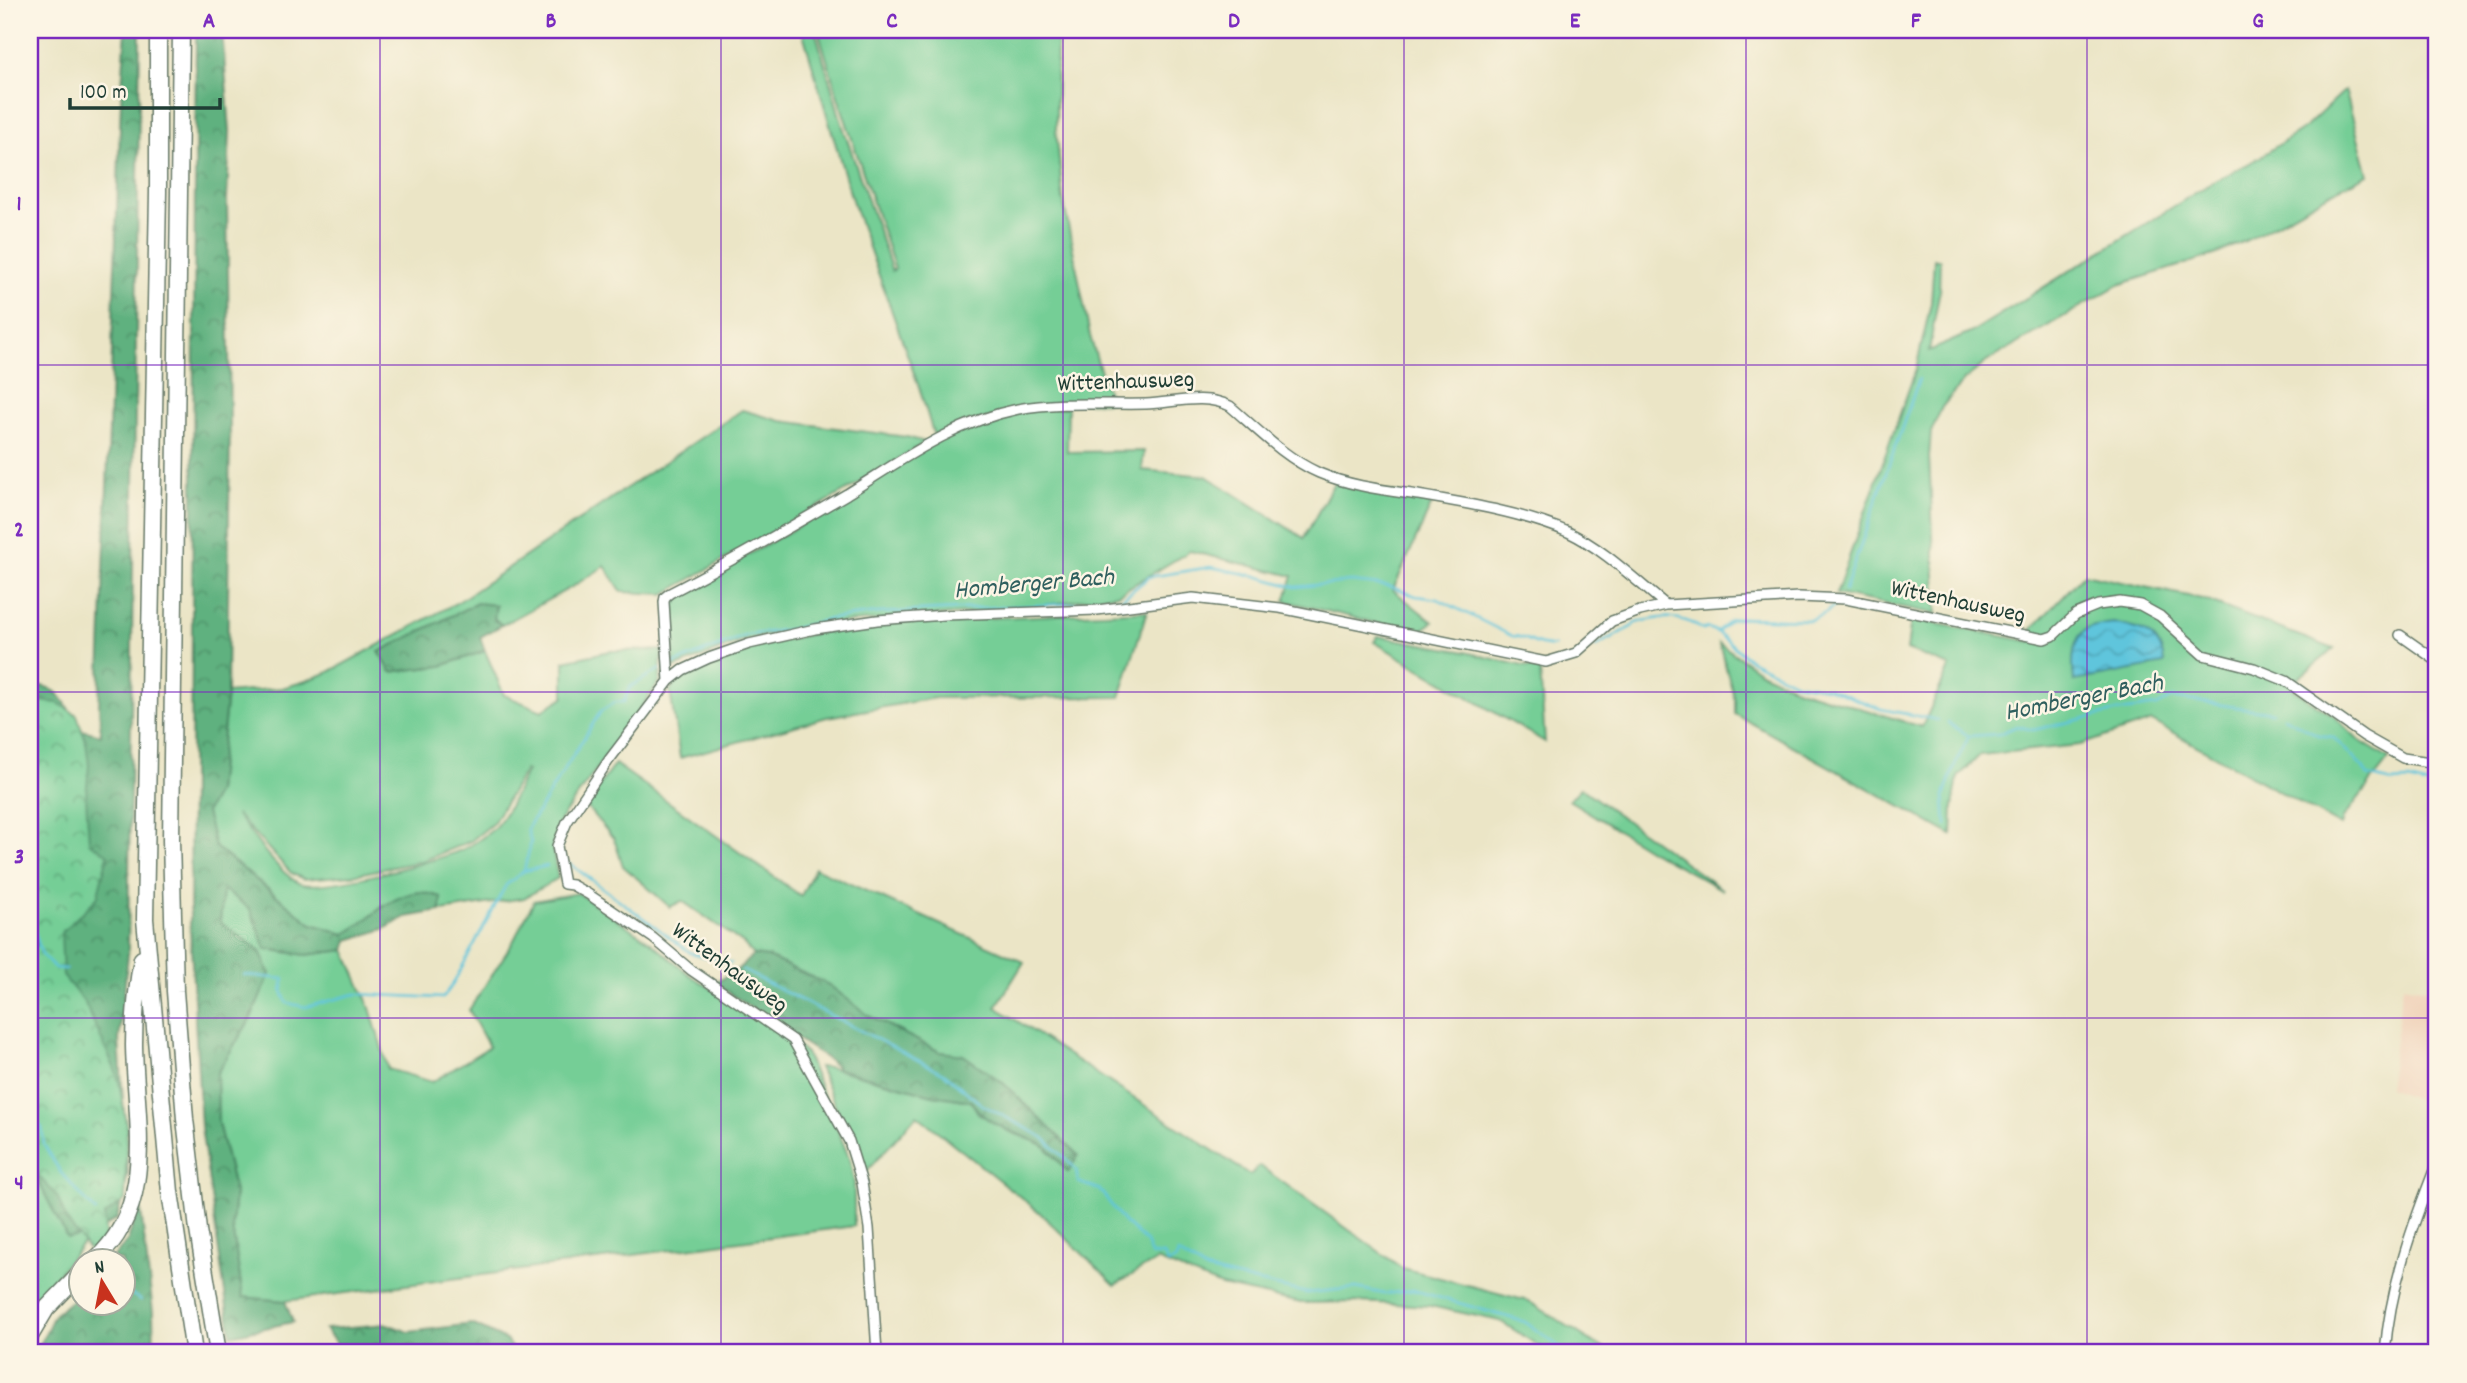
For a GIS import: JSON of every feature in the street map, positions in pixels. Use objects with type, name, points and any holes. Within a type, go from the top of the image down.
[{"type":"highway","points":[[158,30],[158,206],[145,838],[146,936],[170,1192],[194,1353]]},
{"type":"highway","points":[[181,30],[171,840],[175,991],[185,1119],[198,1230],[218,1353]]},
{"type":"highway","points":[[108,1246],[118,1234],[131,1206],[140,1158],[134,1045],[135,1014],[146,936]]},
{"type":"highway","points":[[30,1336],[39,1318],[66,1288]]},
{"type":"street","name":"Wittenhausweg","points":[[669,681],[664,602],[670,593],[795,525],[945,434],[978,420],[1018,409],[1046,406],[1146,404],[1203,399],[1222,402],[1283,451],[1320,473],[1369,488],[1465,504],[1566,532],[1595,548],[1666,605]]},
{"type":"street","name":"Wittenhausweg","points":[[877,1353],[869,1228],[862,1183],[849,1142],[793,1040],[691,970],[653,938],[588,894],[572,885],[564,884],[556,846],[567,822],[609,760],[669,681],[709,658],[749,644],[815,629],[877,620],[1097,610],[1193,598],[1280,608],[1546,662],[1576,653],[1612,621],[1666,605],[1800,597],[1846,599],[2044,639],[2053,636],[2076,614],[2098,605],[2120,602],[2140,606],[2160,616],[2203,655],[2254,668],[2286,681],[2364,736],[2403,758],[2437,763]]},
{"type":"street","points":[[2400,635],[2437,661]]},
{"type":"street","points":[[2385,1353],[2402,1262],[2437,1163]]},
{"type":"shaded area","points":[[2403,985],[2437,991],[2437,1107],[2388,1088]]},
{"type":"green space","points":[[126,30],[140,30],[128,954],[119,1040],[128,1174],[117,1219],[89,1236],[67,1238],[30,1165],[30,686],[40,686],[55,692],[66,704],[78,729],[101,735],[99,706],[121,100]]},
{"type":"green space","points":[[196,30],[222,30],[230,131],[227,199],[230,424],[227,693],[217,792],[206,812],[215,847],[312,924],[345,934],[389,903],[408,894],[421,892],[441,897],[441,911],[406,917],[384,929],[348,940],[345,950],[306,955],[266,949],[250,909],[223,889],[220,922],[260,951],[270,974],[251,1018],[217,1073],[218,1123],[235,1192],[232,1227],[243,1297],[285,1301],[293,1322],[231,1335],[201,1127],[190,927]]},
{"type":"green space","points":[[802,30],[815,30],[843,127],[892,271],[895,269],[818,30],[1057,30],[1056,129],[1063,199],[1090,336],[1112,402],[1051,404],[961,424],[937,435],[933,433],[852,200]]},
{"type":"green space","points":[[2345,90],[2368,174],[2217,254],[2118,285],[1989,360],[1964,380],[1942,407],[1931,432],[1929,457],[1937,614],[1836,594],[1916,369],[1931,303],[1934,259],[1940,259],[1939,294],[1929,351],[1970,333],[2213,182],[2252,162],[2306,127]]},
{"type":"green space","points":[[1068,407],[1067,452],[1144,451],[1142,470],[1206,476],[1304,538],[1335,481],[1433,501],[1393,590],[1433,622],[1422,630],[1380,624],[1285,601],[1293,576],[1190,551],[1118,594],[1011,610],[813,625],[743,641],[674,668],[671,598],[799,526],[948,434],[1026,410]]},
{"type":"green space","points":[[742,410],[781,421],[907,437],[925,442],[870,477],[664,594],[622,592],[605,566],[502,625],[477,603],[380,652],[391,672],[441,666],[485,651],[504,695],[542,711],[564,697],[564,661],[610,651],[662,650],[660,681],[560,820],[552,847],[558,878],[524,898],[441,911],[441,897],[383,905],[366,922],[345,934],[312,924],[215,847],[205,812],[217,792],[227,693],[282,688],[329,672],[458,602]],"holes":[[[525,770],[527,771],[500,821],[487,834],[467,847],[398,869],[327,884],[309,885],[297,882],[289,876],[264,851],[236,814],[291,873],[304,879],[353,875],[422,861],[471,841],[493,823]]]},
{"type":"green space","points":[[2084,574],[2202,599],[2334,649],[2296,680],[2294,690],[2335,717],[2357,739],[2389,759],[2343,818],[2341,826],[2152,721],[2080,745],[1980,755],[1958,777],[1952,835],[1735,714],[1735,700],[1719,643],[1762,673],[1801,690],[1922,727],[1950,666],[1907,650],[1911,619],[2033,642],[2031,630]]},
{"type":"green space","points":[[477,603],[496,605],[494,620],[502,625],[480,637],[485,651],[441,666],[391,672],[379,652]]},
{"type":"green space","points":[[1147,611],[1120,697],[935,698],[827,717],[680,758],[670,690],[686,672],[710,660],[816,633],[880,623]]},
{"type":"green space","points":[[1378,636],[1461,651],[1540,670],[1545,742],[1374,642]]},
{"type":"green space","points":[[31,700],[58,703],[77,715],[86,742],[89,765],[86,797],[89,842],[108,855],[97,898],[61,933],[63,976],[85,1003],[118,1076],[127,1128],[125,1200],[104,1216],[106,1242],[104,1246],[86,1246],[67,1221],[57,1196],[30,1167],[30,948],[37,945],[30,926]]},
{"type":"green space","points":[[615,764],[801,896],[815,868],[1024,962],[996,1007],[1250,1175],[1260,1166],[1402,1268],[1528,1301],[1610,1353],[1550,1353],[1500,1321],[1430,1306],[1359,1302],[1301,1303],[1221,1286],[1157,1260],[1115,1285],[1038,1211],[917,1115],[864,1174],[819,1067],[828,1067],[933,1095],[971,1101],[978,1113],[1008,1131],[1044,1145],[1068,1172],[1078,1156],[1002,1082],[963,1055],[940,1052],[869,1016],[829,985],[768,957],[753,955],[744,944],[682,901],[670,907],[623,866],[614,839],[585,805]]},
{"type":"green space","points":[[1581,788],[1723,890],[1653,852],[1569,800]]},
{"type":"green space","points":[[223,889],[250,909],[266,949],[306,955],[345,950],[370,1008],[388,1069],[432,1082],[489,1047],[469,1010],[512,944],[534,901],[578,893],[651,942],[690,975],[775,1029],[806,1053],[850,1160],[854,1183],[854,1226],[285,1301],[243,1298],[232,1227],[235,1192],[218,1123],[217,1073],[251,1018],[260,951],[220,922]]},
{"type":"green space","points":[[753,955],[768,957],[829,985],[869,1016],[940,1052],[963,1055],[1002,1082],[1078,1155],[1068,1172],[1045,1146],[993,1123],[977,1110],[971,1101],[933,1095],[838,1069],[716,984],[735,972]]},
{"type":"green space","points":[[30,1165],[89,1236],[81,1246],[66,1246],[66,1264],[33,1304],[30,1312]]},
{"type":"green space","points":[[140,1203],[153,1312],[154,1353],[36,1353],[54,1315],[66,1305],[66,1316],[136,1316],[136,1246],[123,1246],[128,1240]]},
{"type":"green space","points":[[387,1324],[409,1332],[472,1324],[506,1340],[515,1353],[344,1353],[325,1329]]},
{"type":"water","points":[[2113,623],[2148,634],[2159,645],[2164,664],[2074,681],[2073,659],[2079,637],[2089,628]]},
{"type":"waterway","points":[[1845,590],[1919,379]]},
{"type":"waterway","name":"Homberger Bach","points":[[671,665],[747,635],[792,629],[830,619],[878,613],[1122,599],[1149,577],[1211,567],[1295,587],[1351,582],[1388,586],[1416,596],[1438,599],[1512,636],[1555,646]]},
{"type":"waterway","points":[[1718,631],[1730,620],[1741,618],[1810,620],[1826,613],[1838,602]]},
{"type":"waterway","name":"Homberger Bach","points":[[1596,647],[1635,623],[1662,618],[1678,619],[1703,630],[1708,628],[1717,632],[1750,660],[1796,683],[1828,688],[1881,709],[1938,720]]},
{"type":"waterway","name":"Homberger Bach","points":[[244,975],[284,979],[282,991],[287,1003],[306,1007],[355,994],[443,998],[506,885],[524,871],[531,842],[527,829],[601,711],[615,702],[624,702],[630,687],[660,669]]},
{"type":"waterway","name":"Homberger Bach","points":[[1948,723],[1969,736],[1999,734],[2017,726],[2033,730],[2114,712],[2157,706],[2172,698],[2272,712]]},
{"type":"waterway","name":"Homberger Bach","points":[[2284,717],[2318,735],[2333,737],[2368,776],[2437,788]]},
{"type":"waterway","points":[[1946,825],[1944,796],[1969,736]]},
{"type":"waterway","points":[[565,863],[691,953],[731,963]]},
{"type":"waterway","points":[[524,871],[547,866]]},
{"type":"waterway","name":"Homberger Bach","points":[[30,918],[42,955],[55,968],[66,969]]},
{"type":"waterway","points":[[742,970],[945,1074],[981,1104],[1043,1137],[1076,1169],[1078,1182],[1100,1190],[1124,1222],[1146,1242],[1151,1255],[1164,1255],[1168,1263],[1176,1260],[1178,1253],[1205,1270],[1307,1293],[1356,1288],[1385,1294],[1413,1290],[1525,1322],[1568,1353]]},
{"type":"waterway","points":[[30,1114],[42,1128],[44,1145],[61,1173],[96,1212]]},
{"type":"waterway","points":[[136,1297],[141,1300]]}]
